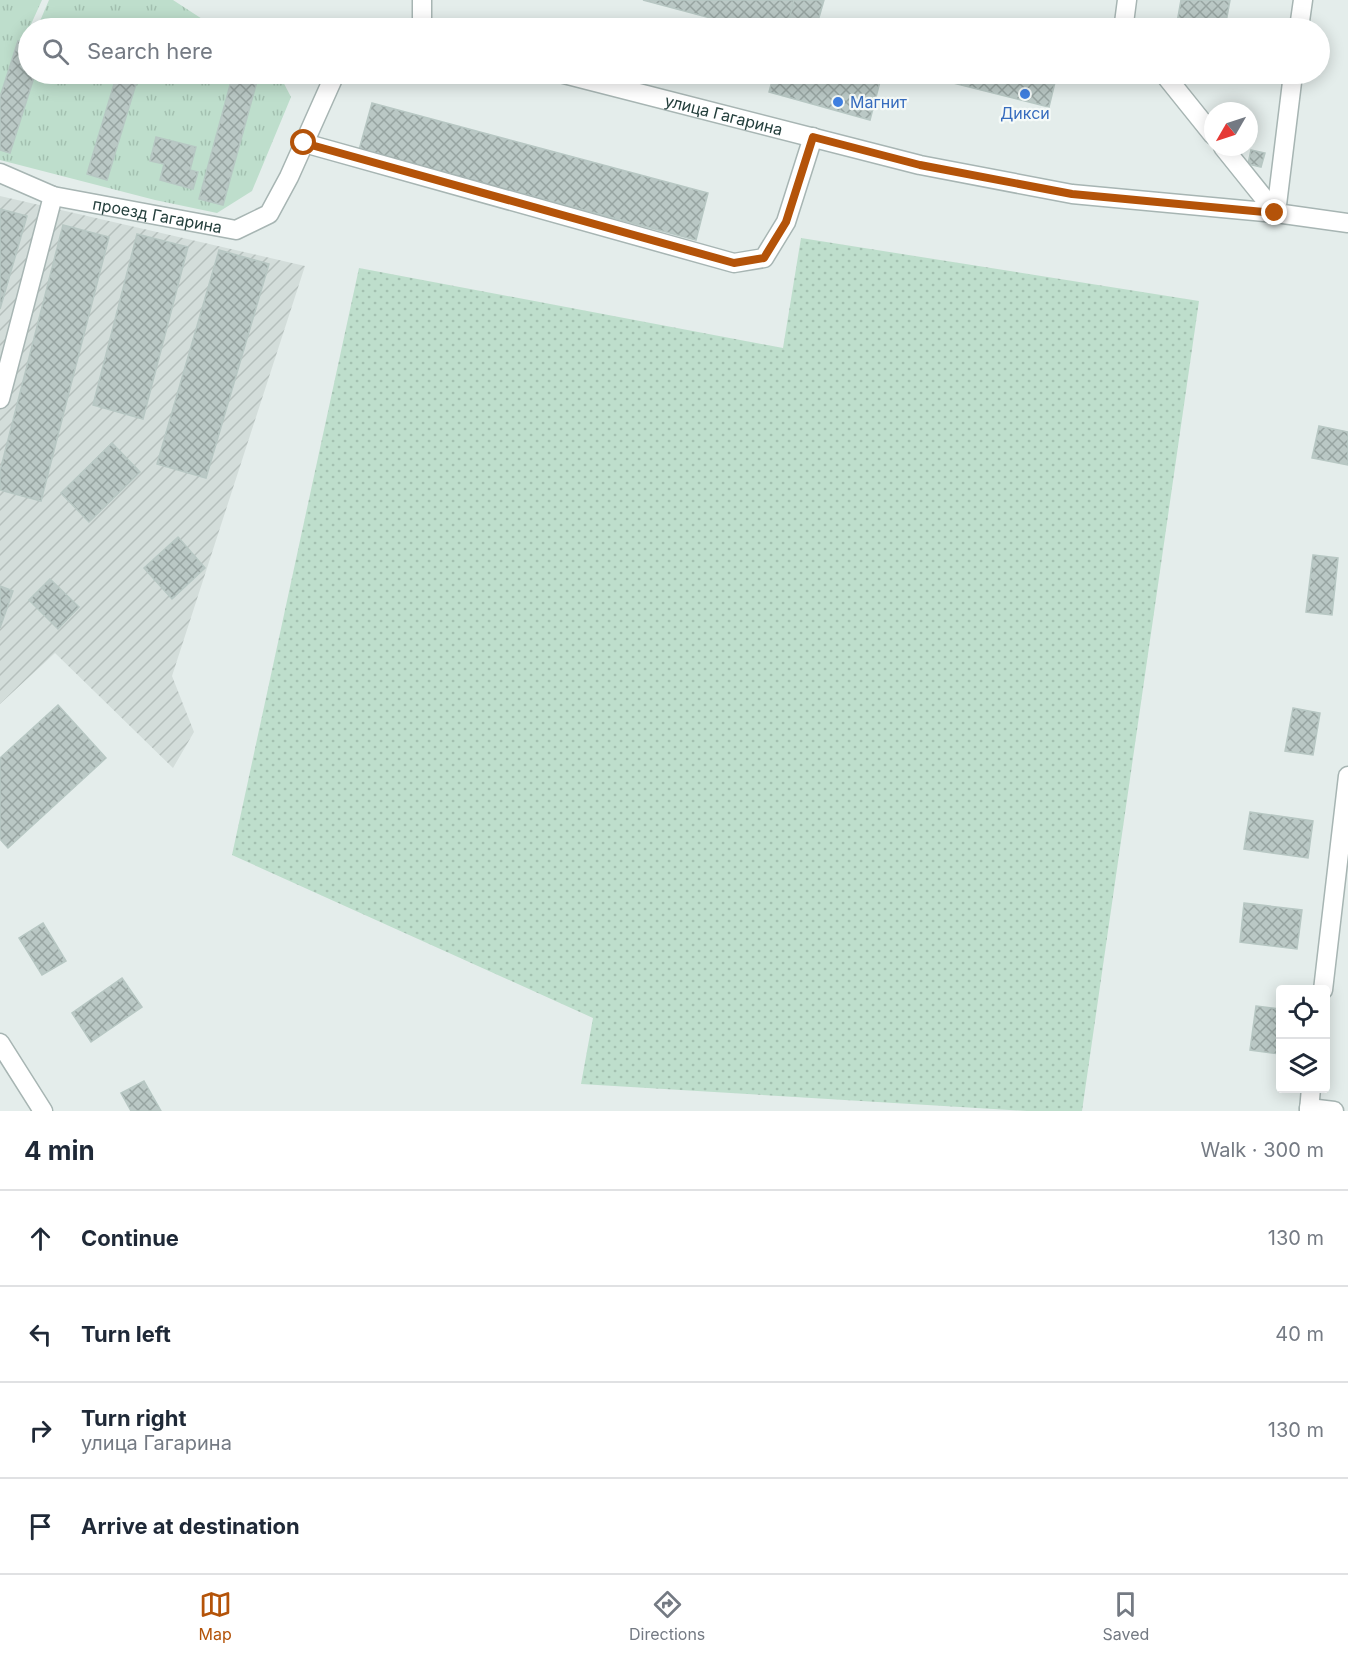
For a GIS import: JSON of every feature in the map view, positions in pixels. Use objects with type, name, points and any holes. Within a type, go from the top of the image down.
[{"type":"street","points":[[422,0],[422,18]]},
{"type":"street","points":[[1125,18],[1127,0]]},
{"type":"street","points":[[1300,18],[1303,0]]},
{"type":"street","name":"проезд Гагарина","points":[[0,173],[53,196],[236,230],[269,214],[331,84]]},
{"type":"street","name":"улица Гагарина","points":[[604,84],[920,165],[1072,194],[1275,213],[1348,223]]},
{"type":"street","points":[[1172,84],[1204,124]]},
{"type":"street","points":[[1275,213],[1292,84]]},
{"type":"street","points":[[304,143],[734,263],[764,258],[786,222],[813,137]]},
{"type":"street","points":[[1230,156],[1275,213]]},
{"type":"street","points":[[0,399],[53,196]]},
{"type":"street","points":[[1324,985],[1348,776]]},
{"type":"street","points":[[0,1043],[42,1111]]},
{"type":"street","points":[[1311,1093],[1309,1109],[1334,1111]]},
{"type":"shaded area","points":[[0,196],[305,266],[172,676],[194,732],[173,768],[55,653],[0,704]]},
{"type":"green space","points":[[0,0],[42,0],[34,18],[18,18],[18,84],[284,84],[291,97],[252,191],[217,213],[155,200],[0,160]]},
{"type":"green space","points":[[49,0],[173,0],[201,18],[41,18]]},
{"type":"green space","points":[[801,238],[1199,301],[1082,1111],[1027,1111],[581,1084],[593,1018],[232,855],[359,268],[783,348]]},
{"type":"building","points":[[643,0],[794,0],[790,18],[710,18]]},
{"type":"building","points":[[794,0],[824,0],[819,18],[790,18]]},
{"type":"building","points":[[1181,0],[1230,0],[1227,18],[1178,18]]},
{"type":"building","points":[[18,41],[18,84],[32,84],[10,153],[0,150],[0,97]]},
{"type":"building","points":[[114,84],[136,84],[107,180],[87,174]]},
{"type":"building","points":[[230,84],[256,84],[223,205],[199,199]]},
{"type":"building","points":[[771,84],[879,84],[870,120],[769,92]]},
{"type":"building","points":[[957,84],[1055,84],[1049,107]]},
{"type":"building","points":[[372,103],[708,193],[696,240],[359,150]]},
{"type":"building","points":[[156,137],[196,147],[190,170],[198,172],[193,189],[160,180],[164,164],[150,161]]},
{"type":"building","points":[[1258,152],[1265,153],[1261,167],[1248,164],[1250,156],[1258,156]]},
{"type":"building","points":[[0,209],[27,216],[0,309]]},
{"type":"building","points":[[63,225],[109,237],[41,501],[0,490],[0,471]]},
{"type":"building","points":[[137,234],[188,247],[143,419],[93,405]]},
{"type":"building","points":[[219,250],[269,264],[206,478],[157,464]]},
{"type":"building","points":[[1319,426],[1348,432],[1348,465],[1312,458]]},
{"type":"building","points":[[112,443],[140,472],[89,522],[61,493]]},
{"type":"building","points":[[178,537],[205,568],[172,599],[144,568]]},
{"type":"building","points":[[1313,555],[1338,558],[1332,615],[1306,612]]},
{"type":"building","points":[[50,579],[79,607],[58,629],[29,600]]},
{"type":"building","points":[[0,586],[13,591],[0,628]]},
{"type":"building","points":[[58,705],[106,758],[8,848],[0,839],[0,758]]},
{"type":"building","points":[[1293,708],[1320,713],[1313,755],[1285,751]]},
{"type":"building","points":[[1250,812],[1313,821],[1308,858],[1244,849]]},
{"type":"building","points":[[1244,903],[1302,910],[1297,949],[1240,942]]},
{"type":"building","points":[[43,923],[66,961],[42,975],[19,938]]},
{"type":"building","points":[[122,978],[142,1007],[91,1042],[72,1013]]},
{"type":"building","points":[[1256,1006],[1276,1008],[1276,1053],[1250,1050]]},
{"type":"building","points":[[144,1081],[161,1111],[131,1111],[121,1093]]},
{"type":"place","name":"Дикси","points":[[1025,94]]},
{"type":"place","name":"Магнит","points":[[838,102]]},
{"type":"route","points":[[304,143],[734,263],[764,258],[786,222],[813,137],[920,165],[1072,194],[1275,213]]}]
